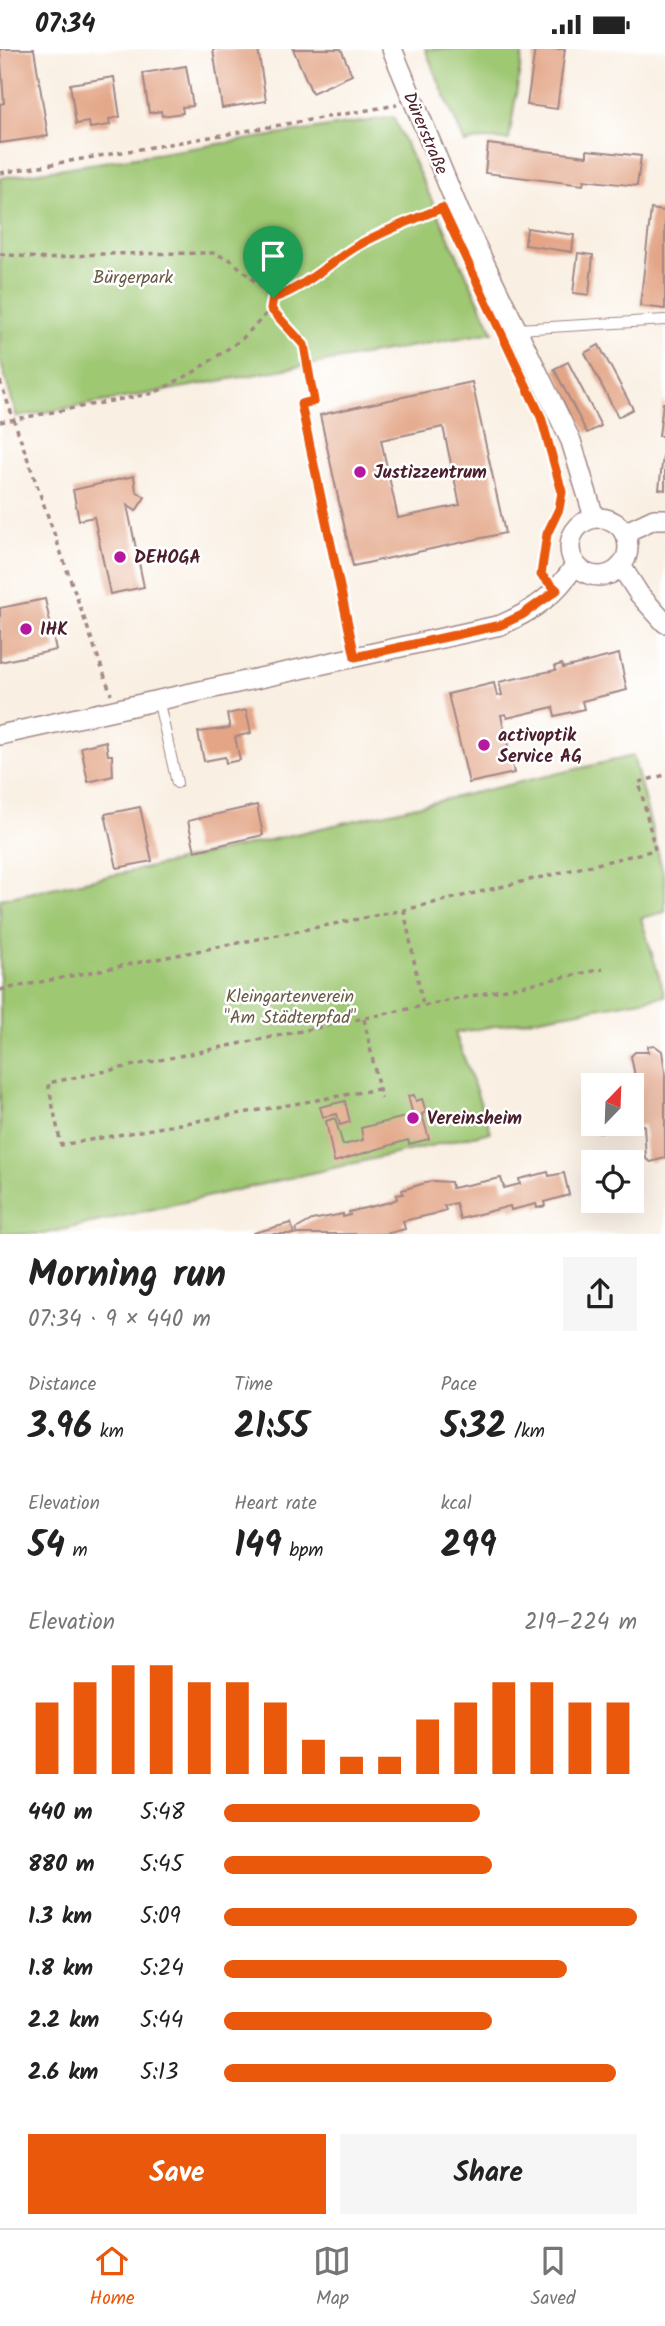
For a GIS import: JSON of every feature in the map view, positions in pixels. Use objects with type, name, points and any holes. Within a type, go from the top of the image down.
[{"type":"street","name":"Dürerstraße","points":[[391,49],[403,109],[459,211],[571,441],[594,517]]},
{"type":"street","points":[[0,735],[501,625],[529,611],[557,590],[575,565],[570,542],[574,531],[594,517],[617,524],[624,533],[626,555],[621,566],[604,575],[594,575],[575,565]]},
{"type":"street","points":[[624,533],[654,519],[665,519]]},
{"type":"street","points":[[621,566],[639,594],[665,624]]},
{"type":"lane","points":[[518,329],[665,320]]},
{"type":"lane","points":[[158,699],[177,783]]},
{"type":"path","points":[[0,173],[403,109],[391,94]]},
{"type":"path","points":[[273,298],[290,293],[320,269],[359,244],[442,208],[438,197]]},
{"type":"path","points":[[0,254],[48,259],[108,254],[213,253],[231,260],[273,298]]},
{"type":"path","points":[[0,422],[154,393],[194,372],[242,339],[271,309],[273,298]]},
{"type":"path","points":[[271,309],[304,345],[314,401],[293,405]]},
{"type":"path","points":[[0,381],[12,421],[117,709]]},
{"type":"path","points":[[301,404],[355,657]]},
{"type":"path","points":[[545,430],[562,492],[559,509],[547,534],[541,575],[557,590]]},
{"type":"path","points":[[0,990],[404,910],[655,850],[639,782],[665,775]]},
{"type":"path","points":[[404,910],[423,1006]]},
{"type":"path","points":[[379,1089],[61,1145],[48,1083],[603,969]]},
{"type":"path","points":[[364,1019],[381,1099]]},
{"type":"green space","points":[[425,49],[523,49],[509,140],[482,139],[465,143]]},
{"type":"green space","name":"Bürgerpark","points":[[393,117],[493,332],[17,417],[0,360],[0,178]]},
{"type":"green space","name":"Kleingartenverein \"Am Städterpfad\"","points":[[633,756],[665,880],[665,912],[641,918],[665,996],[455,1033],[491,1132],[44,1234],[0,1234],[0,899],[170,863]]},
{"type":"building","points":[[0,49],[34,49],[48,136],[0,143],[0,104],[4,103]]},
{"type":"building","points":[[213,49],[258,49],[266,101],[222,108]]},
{"type":"building","points":[[293,49],[341,49],[352,75],[312,93]]},
{"type":"building","points":[[535,49],[565,49],[557,109],[527,105]]},
{"type":"building","points":[[186,66],[193,106],[182,107],[183,113],[162,116],[161,111],[149,113],[143,73]]},
{"type":"building","points":[[114,77],[120,117],[109,119],[110,125],[90,128],[89,122],[76,124],[70,84]]},
{"type":"building","points":[[488,144],[587,156],[587,150],[641,156],[637,186],[584,180],[583,185],[485,173]]},
{"type":"building","points":[[651,209],[665,211],[665,309],[640,306]]},
{"type":"building","points":[[527,228],[574,235],[572,252],[525,245]]},
{"type":"building","points":[[578,253],[593,255],[589,295],[573,293]]},
{"type":"building","points":[[599,345],[633,409],[618,417],[585,353]]},
{"type":"building","points":[[568,362],[601,426],[587,433],[554,369]]},
{"type":"building","name":"Justizzentrum","points":[[472,382],[505,533],[353,566],[320,415]],"holes":[[[443,427],[460,505],[398,518],[381,440]]]},
{"type":"building","points":[[663,403],[665,436],[659,436]]},
{"type":"building","points":[[665,456],[665,490],[659,489]]},
{"type":"building","points":[[134,476],[136,491],[145,497],[136,511],[127,505],[144,587],[110,594],[94,517],[79,520],[73,490]]},
{"type":"building","name":"IHK","points":[[45,599],[56,650],[0,662],[0,608]]},
{"type":"building","name":"activoptik Service AG","points":[[619,654],[627,690],[582,701],[584,709],[555,716],[553,707],[507,718],[506,714],[501,715],[514,773],[469,783],[448,694],[494,683],[497,696],[502,695],[499,682],[556,670],[555,666],[562,664],[563,668]]},
{"type":"building","points":[[246,710],[251,733],[235,737],[240,760],[226,763],[225,757],[204,761],[198,732],[230,728],[227,714]]},
{"type":"building","points":[[106,741],[108,755],[112,755],[113,776],[88,782],[81,747]]},
{"type":"building","points":[[257,805],[263,835],[195,851],[188,821]]},
{"type":"building","points":[[140,807],[152,861],[117,868],[105,814]]},
{"type":"building","points":[[654,1045],[662,1051],[665,1072],[665,1158],[651,1162],[646,1159],[644,1073],[634,1073],[631,1056],[635,1052],[648,1052],[648,1046]]},
{"type":"building","points":[[414,1095],[416,1101],[422,1099],[426,1112],[422,1114],[429,1139],[409,1144],[408,1140],[334,1162],[326,1121],[335,1118],[343,1145],[363,1140],[361,1128],[413,1115],[408,1096]]},
{"type":"building","points":[[345,1101],[350,1122],[340,1125],[337,1114],[323,1117],[320,1107]]},
{"type":"building","points":[[548,1172],[549,1176],[564,1173],[569,1195],[544,1202],[545,1206],[537,1208],[536,1204],[511,1210],[510,1206],[460,1219],[456,1203],[444,1206],[446,1210],[403,1221],[405,1229],[386,1234],[297,1234],[296,1229],[312,1220],[343,1214],[343,1217],[350,1215],[349,1212],[390,1202],[397,1199],[396,1195],[403,1194],[402,1190],[432,1181],[451,1182],[452,1188],[501,1178],[504,1188],[520,1184],[519,1179]]},
{"type":"building","points":[[291,1223],[294,1234],[253,1234],[253,1233]]},
{"type":"place","name":"Justizzentrum","points":[[360,472]]},
{"type":"place","name":"DEHOGA","points":[[120,557]]},
{"type":"place","name":"IHK","points":[[26,629]]},
{"type":"place","name":"activoptik Service AG","points":[[484,745]]},
{"type":"place","name":"Vereinsheim","points":[[413,1118]]},
{"type":"route","points":[[442,208],[541,417],[562,492],[559,509],[547,534],[541,575],[557,590],[537,606],[501,625],[355,657],[301,404],[314,401],[304,345],[271,309],[273,298],[290,293],[320,269],[359,244],[442,208]]}]
